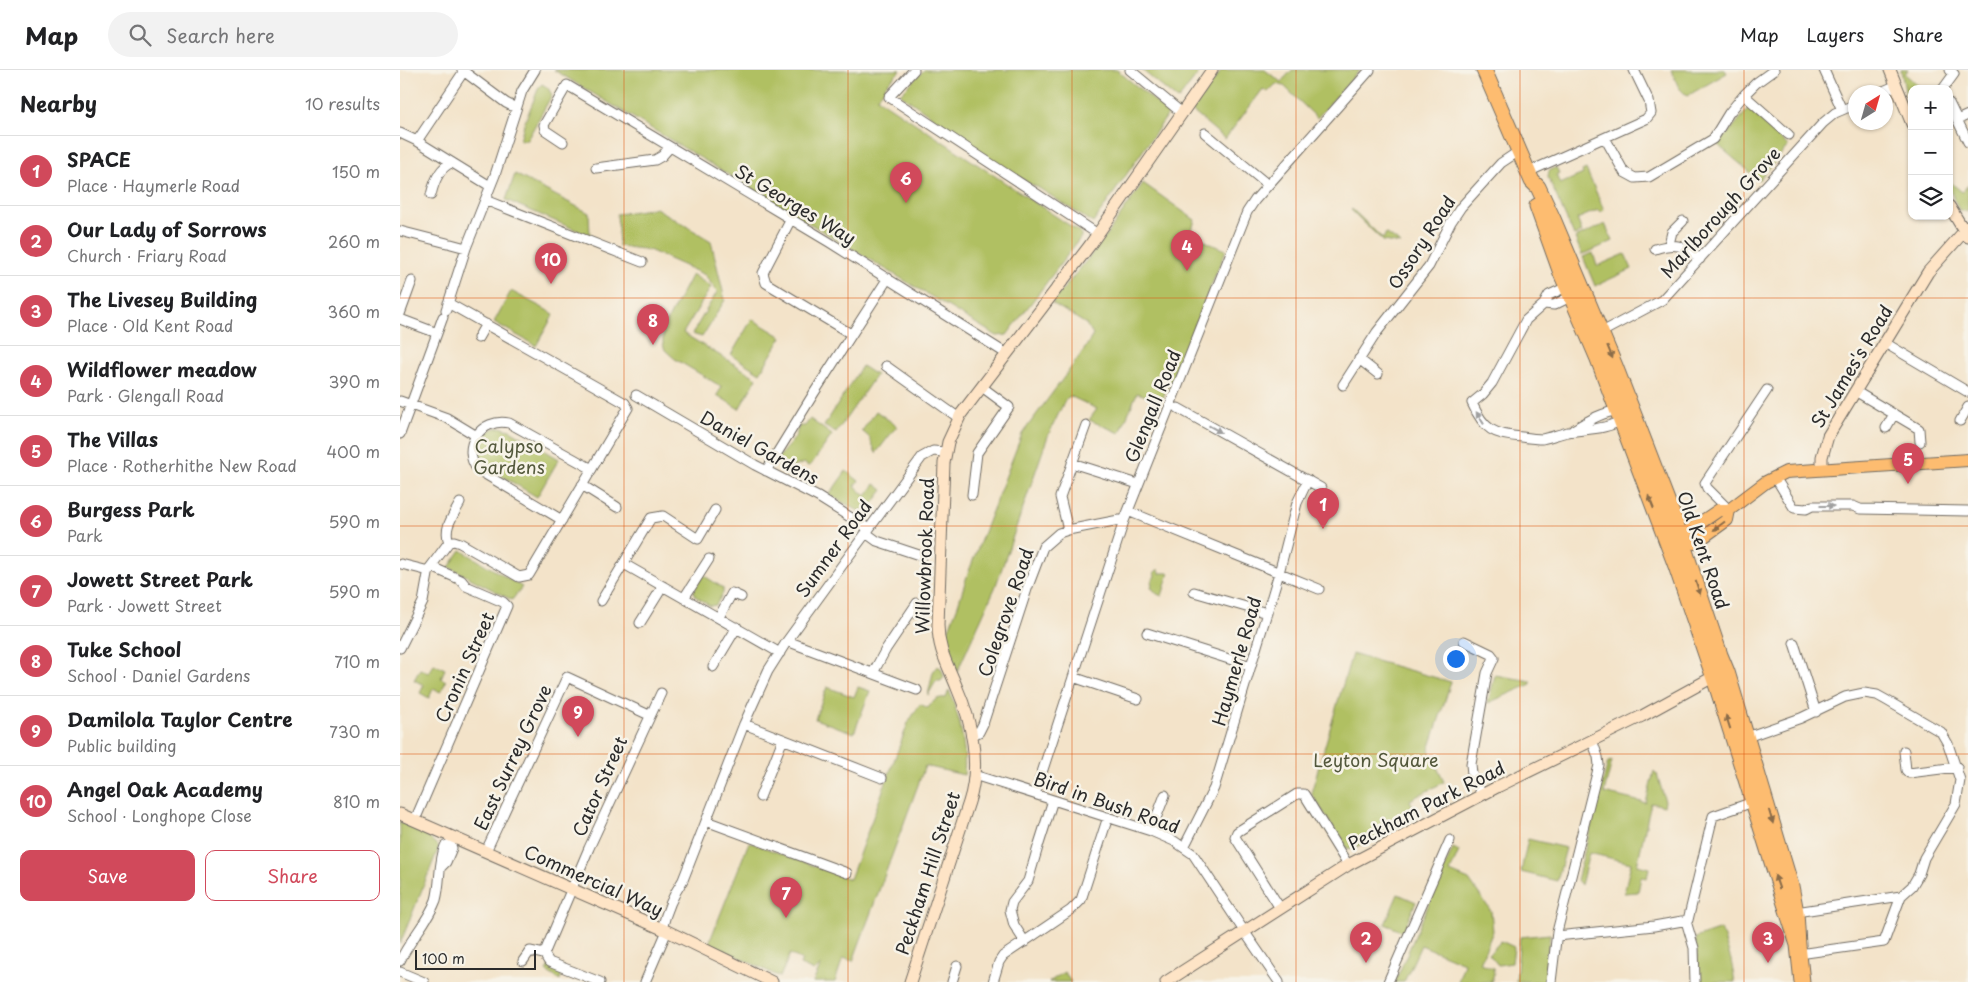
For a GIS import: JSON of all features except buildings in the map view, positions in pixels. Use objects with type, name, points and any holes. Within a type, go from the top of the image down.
[{"type":"highway","name":"Old Kent Road","points":[[1484,70],[1530,176],[1538,187],[1618,416],[1676,544],[1727,672],[1791,886],[1796,912],[1802,982]]},
{"type":"highway","name":"Old Kent Road","points":[[1573,289],[1602,332],[1632,411],[1676,544],[1713,677],[1798,950]]},
{"type":"highway","points":[[1747,737],[1743,746],[1756,787],[1753,801]]},
{"type":"main road","points":[[945,452],[949,437],[959,418],[1098,234],[1212,70]]},
{"type":"main road","points":[[1890,70],[1908,115]]},
{"type":"main road","points":[[1953,212],[1967,232]]},
{"type":"main road","name":"St James's Road","points":[[1822,469],[1824,446],[1855,391],[1928,272],[1967,232]]},
{"type":"main road","name":"Willowbrook Road","points":[[945,452],[938,625],[940,651],[959,692],[971,736],[974,775]]},
{"type":"main road","points":[[1676,544],[1688,531],[1720,510],[1729,510],[1757,488],[1786,472],[1968,460]]},
{"type":"main road","points":[[1713,677],[1718,671],[1720,655]]},
{"type":"main road","name":"Peckham Park Road","points":[[1166,982],[1348,865],[1713,677]]},
{"type":"main road","name":"Peckham Hill Street","points":[[910,982],[972,794],[974,775]]},
{"type":"main road","name":"Commercial Way","points":[[400,814],[451,840],[486,851],[571,889],[664,927],[770,981]]},
{"type":"street","points":[[528,81],[526,76],[529,70]]},
{"type":"street","points":[[400,434],[446,310],[516,108],[528,81],[536,70]]},
{"type":"street","points":[[914,70],[889,97],[1098,234]]},
{"type":"street","points":[[1130,70],[1182,113]]},
{"type":"street","name":"Glengall Road","points":[[1035,794],[1124,521],[1246,212],[1370,70]]},
{"type":"street","points":[[1530,176],[1646,119],[1650,113],[1649,101],[1634,70]]},
{"type":"street","points":[[1605,138],[1624,172],[1636,178],[1649,177],[1713,139],[1744,95],[1756,83],[1774,70]]},
{"type":"street","points":[[1824,70],[1842,110]]},
{"type":"street","points":[[1946,85],[1954,74],[1950,70]]},
{"type":"street","points":[[418,141],[463,71],[506,103],[516,108]]},
{"type":"street","name":"St Georges Way","points":[[563,142],[545,130],[544,125],[567,85],[888,278],[1007,354]]},
{"type":"street","points":[[1744,95],[1789,135]]},
{"type":"street","name":"Marlborough Grove","points":[[1602,332],[1662,300],[1823,123],[1833,114],[1848,107]]},
{"type":"street","points":[[1953,112],[1968,142]]},
{"type":"street","points":[[1957,120],[1968,115]]},
{"type":"street","points":[[400,133],[418,141],[490,186]]},
{"type":"street","points":[[1205,133],[1268,185]]},
{"type":"street","points":[[596,168],[655,160],[662,156],[670,147]]},
{"type":"street","name":"Ossory Road","points":[[1343,385],[1377,332],[1429,266],[1451,222],[1461,207],[1501,163],[1519,151]]},
{"type":"street","points":[[431,195],[434,183],[444,166],[451,163]]},
{"type":"street","points":[[485,200],[642,262]]},
{"type":"street","points":[[790,219],[763,273],[766,283],[851,334]]},
{"type":"street","points":[[1669,244],[1672,232],[1683,221]]},
{"type":"street","points":[[400,231],[466,248]]},
{"type":"street","points":[[1655,249],[1669,244],[1687,250],[1700,259]]},
{"type":"street","points":[[766,472],[851,334],[888,278]]},
{"type":"street","points":[[400,314],[412,281]]},
{"type":"street","points":[[1573,289],[1554,305],[1544,304],[1526,320],[1492,383],[1472,403],[1484,425],[1492,431],[1510,436],[1540,439],[1568,432],[1595,429],[1618,416],[1632,411]]},
{"type":"street","points":[[400,648],[423,602],[430,569],[449,542],[457,541],[519,577],[526,577],[533,570],[628,408],[625,403],[486,324],[446,310]]},
{"type":"street","points":[[400,319],[437,333]]},
{"type":"street","points":[[478,338],[486,324]]},
{"type":"street","points":[[1885,343],[1968,392]]},
{"type":"street","points":[[1359,359],[1378,374]]},
{"type":"street","points":[[886,366],[959,418]]},
{"type":"street","points":[[972,495],[977,453],[1009,406],[982,387]]},
{"type":"street","points":[[1729,510],[1707,488],[1705,483],[1767,390]]},
{"type":"street","points":[[1855,391],[1919,429],[1920,442]]},
{"type":"street","name":"Daniel Gardens","points":[[636,395],[766,472],[818,497],[877,540],[922,556]]},
{"type":"street","points":[[400,401],[448,418],[475,435]]},
{"type":"street","points":[[1960,421],[1968,407]]},
{"type":"street","points":[[1178,408],[1321,488]]},
{"type":"street","points":[[1886,428],[1894,414]]},
{"type":"street","points":[[562,520],[478,470],[473,463],[471,455],[475,435],[490,424],[509,423],[592,470]]},
{"type":"street","points":[[1068,530],[1060,497],[1086,425]]},
{"type":"street","name":"Sumner Road","points":[[645,982],[676,891],[683,880],[761,685],[787,641],[922,456],[933,451],[945,452]]},
{"type":"street","points":[[1072,463],[1138,484]]},
{"type":"street","points":[[1775,477],[1794,508],[1853,506],[1860,509],[1968,511]]},
{"type":"street","name":"Haymerle Road","points":[[1184,847],[1214,788],[1279,572],[1296,503],[1308,480]]},
{"type":"street","points":[[582,485],[618,507]]},
{"type":"street","points":[[449,542],[446,532],[460,502]]},
{"type":"street","points":[[602,602],[651,518],[663,516],[698,539],[715,510]]},
{"type":"street","points":[[1128,511],[1319,588]]},
{"type":"street","name":"Colegrove Road","points":[[971,736],[979,732],[984,724],[1024,598],[1041,552],[1050,540],[1068,530],[1119,520],[1124,521]]},
{"type":"street","points":[[684,598],[709,559]]},
{"type":"street","points":[[401,564],[430,569]]},
{"type":"street","points":[[624,564],[780,653]]},
{"type":"street","name":"Cronin Street","points":[[415,820],[507,606],[503,602],[466,586],[461,580],[430,569]]},
{"type":"street","points":[[640,622],[663,586]]},
{"type":"street","points":[[1194,592],[1267,613]]},
{"type":"street","points":[[719,617],[732,593],[741,597]]},
{"type":"street","points":[[873,673],[886,649],[917,604]]},
{"type":"street","points":[[713,667],[737,627]]},
{"type":"street","points":[[1147,633],[1250,666]]},
{"type":"street","points":[[787,641],[918,690]]},
{"type":"street","points":[[1464,641],[1491,654],[1494,658],[1487,673],[1470,764],[1472,774],[1482,795]]},
{"type":"street","points":[[1794,643],[1816,712]]},
{"type":"street","name":"East Surrey Grove","points":[[486,851],[567,677],[649,715]]},
{"type":"street","points":[[1072,677],[1138,699]]},
{"type":"street","name":"Cator Street","points":[[544,954],[649,715],[661,693]]},
{"type":"street","points":[[1747,737],[1816,712],[1845,697],[1864,693],[1877,695],[1929,723],[1941,732],[1957,767],[1960,780],[1956,804],[1924,858],[1919,874],[1912,886],[1901,896],[1884,942],[1798,950]]},
{"type":"street","points":[[744,724],[882,778]]},
{"type":"street","points":[[760,797],[783,739]]},
{"type":"street","points":[[1551,982],[1557,936],[1599,765],[1592,740]]},
{"type":"street","points":[[1904,751],[1906,770],[1909,773],[1957,767]]},
{"type":"street","name":"Bird in Bush Road","points":[[974,775],[1151,831],[1184,847],[1194,854],[1279,982]]},
{"type":"street","points":[[1280,908],[1235,838],[1236,832],[1301,793],[1304,794],[1348,865]]},
{"type":"street","points":[[1151,831],[1165,795]]},
{"type":"street","points":[[1024,942],[1014,925],[1010,910],[1012,902],[1028,881],[1053,800]]},
{"type":"street","points":[[1557,936],[1654,926],[1688,920],[1713,816],[1753,801]]},
{"type":"street","points":[[993,982],[1001,959],[1081,900],[1108,817]]},
{"type":"street","points":[[706,821],[846,873]]},
{"type":"street","points":[[400,961],[409,943],[425,922],[432,907],[438,892],[441,867],[446,862],[452,848],[451,840]]},
{"type":"street","points":[[1388,982],[1450,840]]},
{"type":"street","points":[[1796,912],[1901,896]]},
{"type":"street","points":[[1686,920],[1694,948],[1695,982]]},
{"type":"street","points":[[524,961],[530,952],[544,954],[549,962],[600,982]]},
{"type":"street","points":[[952,982],[958,966]]},
{"type":"street","points":[[400,972],[424,982]]},
{"type":"street","points":[[568,982],[573,972]]},
{"type":"green space","points":[[554,70],[901,70],[885,86],[886,88],[877,98],[1081,233],[1081,237],[1007,335],[997,336]]},
{"type":"green space","points":[[924,70],[1117,70],[1169,113],[1093,223],[959,138],[957,134],[900,94]]},
{"type":"green space","points":[[1142,70],[1201,70],[1178,100]]},
{"type":"green space","points":[[1222,70],[1265,70],[1281,82],[1292,70],[1360,70],[1317,118],[1284,86],[1276,84],[1268,92],[1263,89],[1225,139],[1192,111]]},
{"type":"green space","points":[[1671,70],[1725,70],[1727,73],[1687,96],[1679,88]]},
{"type":"green space","points":[[1901,70],[1908,70],[1905,74],[1917,85],[1908,85],[1908,97]]},
{"type":"green space","points":[[542,84],[548,88],[552,95],[527,140],[520,140],[524,124],[539,87]]},
{"type":"green space","points":[[1749,108],[1788,146],[1759,180],[1718,145]]},
{"type":"green space","points":[[1556,167],[1559,173],[1556,175],[1560,184],[1583,174],[1582,171],[1586,169],[1604,210],[1600,212],[1598,210],[1577,219],[1582,232],[1574,236],[1548,177],[1549,171]]},
{"type":"green space","points":[[515,174],[589,213],[590,236],[506,200]]},
{"type":"green space","points":[[1143,183],[1195,220],[1191,233],[1226,250],[1169,387],[1151,380],[1167,387],[1162,401],[1137,393],[1120,433],[1089,420],[1097,409],[1070,396],[1065,400],[1048,436],[995,588],[957,672],[945,639],[967,576],[1022,434],[1093,335],[1086,324],[1052,303],[1104,239]]},
{"type":"green space","points":[[1953,184],[1962,192],[1968,185],[1968,211],[1959,210],[1953,197]]},
{"type":"green space","points":[[656,208],[711,241],[725,300],[702,337],[692,334],[717,292],[705,275],[649,250],[619,246],[617,214]]},
{"type":"green space","points":[[1352,209],[1383,239],[1386,233],[1401,244],[1383,241]]},
{"type":"green space","points":[[1605,224],[1613,241],[1582,255],[1575,238]]},
{"type":"green space","points":[[1593,253],[1597,266],[1625,254],[1632,269],[1595,286],[1583,257]]},
{"type":"green space","points":[[692,274],[711,287],[683,333],[757,378],[739,409],[717,395],[722,387],[675,359],[665,350],[663,329]]},
{"type":"green space","points":[[511,291],[554,314],[536,346],[494,322]]},
{"type":"green space","points":[[752,319],[782,337],[760,373],[731,355]]},
{"type":"green space","points":[[862,366],[876,375],[836,433],[824,426]]},
{"type":"green space","points":[[876,411],[897,426],[876,453],[869,437],[862,431]]},
{"type":"green space","points":[[810,419],[832,435],[811,465],[808,466],[804,463],[793,467],[788,474],[781,470],[778,465],[780,456],[795,437],[799,426],[805,426]]},
{"type":"green space","name":"Calypso Gardens","points":[[500,427],[510,430],[559,459],[537,497],[480,463],[478,450],[481,439],[489,431]]},
{"type":"green space","points":[[846,471],[859,481],[855,486],[866,496],[875,484],[883,490],[870,507],[859,511],[829,495]]},
{"type":"green space","points":[[461,550],[522,587],[512,600],[449,567]]},
{"type":"green space","points":[[1159,570],[1159,573],[1169,573],[1162,596],[1157,594],[1151,587],[1151,582],[1155,576],[1154,573]]},
{"type":"green space","points":[[703,575],[723,588],[723,593],[716,605],[710,606],[695,596],[694,590]]},
{"type":"green space","name":"Leyton Square","points":[[1352,654],[1451,682],[1429,750],[1444,782],[1410,800],[1417,816],[1352,849],[1346,848],[1311,793]]},
{"type":"green space","points":[[434,664],[445,669],[441,678],[446,681],[441,692],[433,689],[429,698],[420,693],[424,685],[414,680],[420,669],[429,673]]},
{"type":"green space","points":[[937,666],[941,668],[944,677],[941,681],[936,681],[928,695],[933,672]]},
{"type":"green space","points":[[1495,675],[1531,681],[1531,684],[1488,703]]},
{"type":"green space","points":[[827,687],[854,697],[858,687],[870,691],[854,733],[815,719]]},
{"type":"green space","points":[[949,690],[961,732],[965,764],[964,775],[925,766],[853,961],[843,958],[835,982],[813,982],[821,965],[814,971],[800,965],[802,960],[790,954],[780,977],[709,943],[749,842],[850,879],[908,723],[920,704],[928,708],[936,700],[946,698]]},
{"type":"green space","points":[[1612,761],[1604,793],[1646,803],[1654,771],[1657,774],[1665,801],[1664,806],[1651,803],[1637,865],[1649,868],[1647,878],[1641,877],[1638,892],[1624,893],[1631,863],[1589,853],[1581,885],[1577,880],[1608,762]]},
{"type":"green space","points":[[400,822],[423,832],[439,847],[400,944]]},
{"type":"green space","points":[[1528,839],[1566,848],[1557,881],[1521,872]]},
{"type":"green space","points":[[1453,848],[1459,851],[1450,872],[1469,880],[1491,911],[1493,931],[1480,963],[1493,968],[1494,974],[1491,982],[1458,982],[1464,963],[1421,945],[1404,982],[1395,982]]},
{"type":"green space","points":[[1398,894],[1416,902],[1403,932],[1385,924]]},
{"type":"green space","points":[[1721,929],[1731,960],[1735,982],[1700,982],[1695,938]]},
{"type":"green space","points":[[1550,934],[1544,982],[1516,981],[1520,937]]},
{"type":"green space","points":[[1501,941],[1514,947],[1512,963],[1498,965],[1489,954]]},
{"type":"green space","points":[[549,965],[562,972],[560,980],[546,971]]},
{"type":"green space","points":[[1064,972],[1071,982],[1049,982]]},
{"type":"place","name":"Burgess Park","points":[[906,203]]},
{"type":"place","name":"Wildflower meadow","points":[[1187,271]]},
{"type":"place","name":"Angel Oak Academy","points":[[551,284]]},
{"type":"place","name":"Tuke School","points":[[653,345]]},
{"type":"place","name":"The Villas","points":[[1908,484]]},
{"type":"place","name":"SPACE","points":[[1323,529]]},
{"type":"place","name":"Damilola Taylor Centre","points":[[578,737]]},
{"type":"place","name":"Jowett Street Park","points":[[786,918]]},
{"type":"place","name":"Our Lady of Sorrows","points":[[1366,963]]},
{"type":"place","name":"The Livesey Building","points":[[1768,963]]}]
